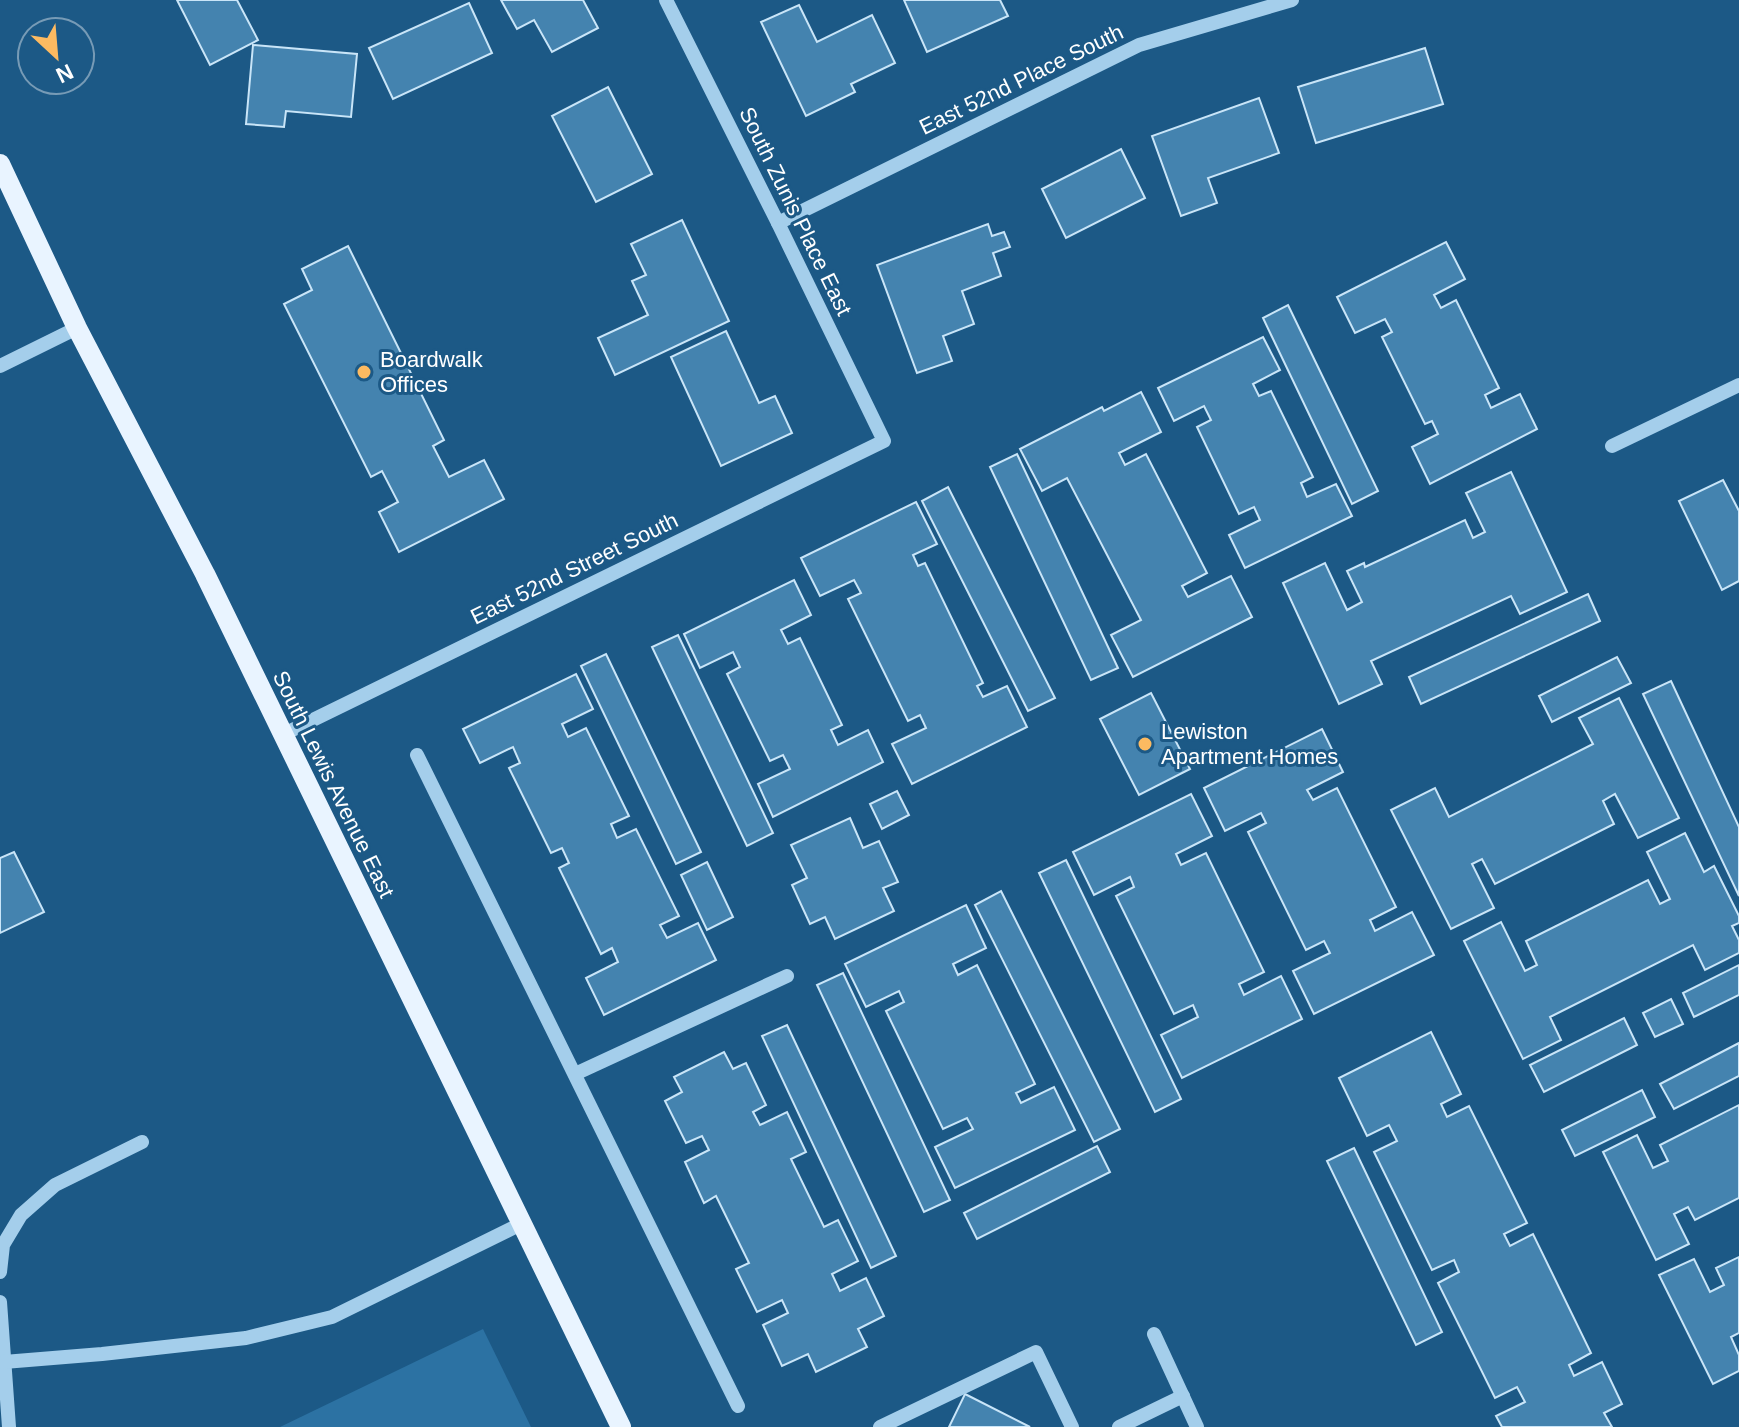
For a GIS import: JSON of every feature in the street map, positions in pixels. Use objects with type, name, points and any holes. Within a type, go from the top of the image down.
[{"type":"main road","name":"South Lewis Avenue East","points":[[0,164],[77,328],[205,574],[621,1427]]},
{"type":"street","name":"South Zunis Place East","points":[[666,0],[884,441]]},
{"type":"street","name":"East 52nd Place South","points":[[778,223],[1139,45],[1292,0]]},
{"type":"street","points":[[0,366],[77,328]]},
{"type":"street","points":[[1612,446],[1739,385]]},
{"type":"street","name":"East 52nd Street South","points":[[282,735],[884,441]]},
{"type":"street","points":[[417,755],[738,1406]]},
{"type":"street","points":[[575,1074],[787,976]]},
{"type":"street","points":[[0,1272],[3,1245],[21,1215],[55,1185],[142,1142]]},
{"type":"street","points":[[4,1362],[246,1338],[332,1317],[521,1224]]},
{"type":"street","points":[[0,1302],[9,1427]]},
{"type":"street","points":[[1154,1334],[1197,1427]]},
{"type":"street","points":[[880,1427],[1036,1352],[1072,1427]]},
{"type":"street","points":[[1119,1427],[1183,1396]]},
{"type":"shaded area","points":[[483,1329],[531,1427],[280,1427]]},
{"type":"building","points":[[177,0],[237,0],[258,40],[210,65]]},
{"type":"building","points":[[501,0],[583,0],[598,28],[552,52],[534,20],[517,29]]},
{"type":"building","points":[[904,0],[1000,0],[1008,16],[927,52]]},
{"type":"building","points":[[469,3],[492,53],[393,99],[369,48]]},
{"type":"building","points":[[799,5],[817,42],[872,15],[895,63],[851,84],[855,92],[806,116],[761,22]]},
{"type":"building","points":[[253,45],[357,54],[351,117],[286,111],[284,127],[246,124]]},
{"type":"building","points":[[1425,48],[1443,104],[1316,143],[1298,87]]},
{"type":"building","points":[[608,87],[652,174],[596,202],[552,116]]},
{"type":"building","points":[[1259,98],[1279,153],[1208,178],[1217,203],[1181,216],[1152,136]]},
{"type":"building","points":[[1121,149],[1145,198],[1066,238],[1042,189]]},
{"type":"building","points":[[682,220],[729,321],[615,375],[598,338],[648,315],[632,281],[646,275],[631,244]]},
{"type":"building","points":[[988,224],[992,236],[1004,232],[1010,247],[993,253],[1001,276],[962,291],[974,324],[943,336],[952,361],[917,373],[877,265]]},
{"type":"building","points":[[1446,242],[1465,279],[1434,295],[1441,308],[1456,300],[1499,388],[1485,395],[1491,408],[1520,394],[1537,429],[1430,484],[1412,447],[1438,434],[1432,421],[1425,424],[1382,337],[1392,332],[1385,319],[1355,333],[1337,297]]},
{"type":"building","name":"Boardwalk Offices","points":[[348,246],[444,440],[433,446],[449,477],[484,460],[504,499],[399,552],[379,512],[398,502],[382,471],[371,477],[284,304],[312,290],[302,269]]},
{"type":"building","points":[[1288,305],[1378,491],[1352,504],[1263,318]]},
{"type":"building","points":[[726,331],[759,403],[775,396],[792,433],[721,466],[671,357]]},
{"type":"building","points":[[1263,337],[1280,370],[1253,384],[1259,396],[1271,391],[1313,477],[1301,483],[1307,497],[1336,484],[1352,516],[1245,568],[1229,535],[1260,520],[1254,507],[1239,514],[1197,427],[1211,420],[1204,406],[1174,421],[1158,388]]},
{"type":"building","points":[[1141,392],[1161,432],[1119,453],[1125,465],[1146,454],[1207,573],[1182,586],[1188,597],[1231,576],[1252,617],[1133,677],[1111,635],[1141,620],[1067,478],[1042,491],[1020,449],[1102,407],[1104,411]]},
{"type":"building","points":[[1017,454],[1118,668],[1091,680],[990,467]]},
{"type":"building","points":[[1511,472],[1567,592],[1520,614],[1511,596],[1371,661],[1382,684],[1339,704],[1283,583],[1325,563],[1347,610],[1362,602],[1347,571],[1364,563],[1365,567],[1465,520],[1473,538],[1485,532],[1466,493]]},
{"type":"building","points":[[1723,480],[1739,511],[1739,581],[1722,590],[1679,501]]},
{"type":"building","points":[[948,487],[1055,698],[1028,711],[922,501]]},
{"type":"building","points":[[916,502],[937,544],[913,555],[918,566],[925,563],[983,683],[977,686],[983,697],[1007,686],[1027,727],[912,784],[892,744],[926,728],[920,715],[908,721],[848,599],[861,593],[854,580],[820,596],[801,558]]},
{"type":"building","points":[[794,580],[811,615],[781,630],[788,644],[800,638],[842,725],[831,730],[838,745],[868,730],[883,762],[773,817],[758,784],[790,769],[783,755],[770,761],[727,674],[740,667],[733,652],[700,668],[684,634]]},
{"type":"building","points":[[1588,594],[1600,621],[1421,704],[1409,677]]},
{"type":"building","points":[[678,635],[773,833],[747,846],[652,647]]},
{"type":"building","points":[[606,654],[701,852],[676,864],[581,666]]},
{"type":"building","points":[[1617,657],[1631,683],[1552,722],[1539,696]]},
{"type":"building","points":[[576,674],[593,709],[562,724],[568,737],[586,728],[629,816],[611,824],[617,838],[636,829],[679,916],[660,925],[667,938],[698,923],[716,960],[604,1015],[586,978],[618,962],[612,948],[601,954],[559,868],[569,863],[562,848],[551,853],[509,768],[520,763],[513,747],[480,763],[463,729]]},
{"type":"building","points":[[1671,681],[1739,827],[1739,896],[1643,694]]},
{"type":"building","name":"Lewiston Apartment Homes","points":[[1151,693],[1190,769],[1139,795],[1100,719]]},
{"type":"building","points":[[1619,698],[1679,818],[1638,838],[1615,794],[1603,801],[1614,824],[1495,884],[1482,859],[1472,864],[1494,908],[1451,929],[1391,810],[1435,788],[1449,817],[1593,744],[1579,718]]},
{"type":"building","points":[[1322,729],[1343,772],[1307,790],[1313,800],[1337,788],[1396,907],[1370,920],[1375,931],[1412,912],[1434,955],[1314,1014],[1293,971],[1330,953],[1324,941],[1306,950],[1248,832],[1266,823],[1261,813],[1225,831],[1204,788]]},
{"type":"building","points":[[897,791],[909,815],[882,829],[870,804]]},
{"type":"building","points":[[1191,794],[1212,836],[1176,854],[1181,865],[1206,853],[1264,972],[1239,984],[1244,995],[1281,976],[1302,1019],[1182,1078],[1161,1035],[1198,1017],[1193,1005],[1174,1014],[1116,896],[1134,887],[1130,877],[1094,895],[1073,852]]},
{"type":"building","points":[[850,818],[863,848],[879,841],[898,882],[883,888],[894,911],[835,939],[825,917],[810,924],[792,885],[807,878],[791,845]]},
{"type":"building","points":[[1685,833],[1704,872],[1714,866],[1739,916],[1739,923],[1732,926],[1739,940],[1739,953],[1705,970],[1693,945],[1550,1017],[1561,1040],[1523,1059],[1464,941],[1501,922],[1525,971],[1537,965],[1526,941],[1648,880],[1660,904],[1670,899],[1647,852]]},
{"type":"building","points":[[14,852],[44,912],[0,933],[0,858]]},
{"type":"building","points":[[1066,860],[1181,1099],[1155,1112],[1039,873]]},
{"type":"building","points":[[707,862],[733,917],[707,930],[681,875]]},
{"type":"building","points":[[1001,891],[1120,1129],[1094,1142],[975,905]]},
{"type":"building","points":[[966,905],[986,948],[953,964],[958,975],[977,965],[1035,1084],[1016,1093],[1021,1103],[1054,1087],[1075,1130],[955,1188],[935,1147],[973,1129],[967,1118],[943,1129],[886,1011],[904,1002],[899,991],[866,1007],[845,964]]},
{"type":"building","points":[[1739,965],[1739,995],[1694,1017],[1683,993]]},
{"type":"building","points":[[843,973],[950,1200],[924,1212],[817,985]]},
{"type":"building","points":[[1671,999],[1683,1024],[1655,1037],[1643,1013]]},
{"type":"building","points":[[1624,1018],[1637,1045],[1544,1092],[1530,1065]]},
{"type":"building","points":[[787,1025],[896,1256],[871,1268],[762,1036]]},
{"type":"building","points":[[1431,1032],[1461,1094],[1441,1104],[1447,1117],[1469,1106],[1527,1223],[1504,1234],[1510,1246],[1533,1234],[1591,1353],[1569,1365],[1574,1376],[1602,1362],[1622,1404],[1604,1413],[1612,1427],[1502,1427],[1496,1416],[1525,1402],[1517,1387],[1495,1398],[1438,1283],[1459,1272],[1454,1260],[1432,1270],[1374,1152],[1397,1141],[1389,1125],[1367,1136],[1339,1078]]},
{"type":"building","points":[[1739,1043],[1739,1076],[1674,1109],[1660,1084]]},
{"type":"building","points":[[724,1052],[733,1069],[746,1063],[766,1105],[753,1112],[760,1125],[787,1112],[806,1152],[791,1159],[824,1227],[838,1220],[858,1261],[832,1274],[840,1291],[866,1278],[884,1316],[858,1329],[867,1347],[816,1372],[808,1354],[782,1366],[763,1325],[788,1313],[782,1300],[757,1312],[736,1269],[749,1263],[716,1196],[704,1203],[685,1162],[709,1150],[702,1136],[686,1143],[665,1101],[682,1092],[674,1077]]},
{"type":"building","points":[[1642,1090],[1655,1117],[1575,1156],[1562,1130]]},
{"type":"building","points":[[1739,1105],[1739,1198],[1695,1220],[1688,1207],[1674,1214],[1689,1244],[1656,1260],[1603,1152],[1637,1135],[1653,1168],[1668,1161],[1660,1145]]},
{"type":"building","points":[[1097,1146],[1110,1172],[977,1239],[964,1213]]},
{"type":"building","points":[[1354,1148],[1442,1332],[1416,1345],[1327,1161]]},
{"type":"building","points":[[1739,1257],[1739,1333],[1731,1337],[1739,1355],[1739,1371],[1713,1384],[1659,1275],[1694,1259],[1710,1292],[1724,1285],[1716,1268]]},
{"type":"building","points":[[965,1394],[1030,1427],[949,1427]]},
{"type":"place","name":"Boardwalk Offices","points":[[364,372]]},
{"type":"place","name":"Lewiston Apartment Homes","points":[[1145,744]]}]
